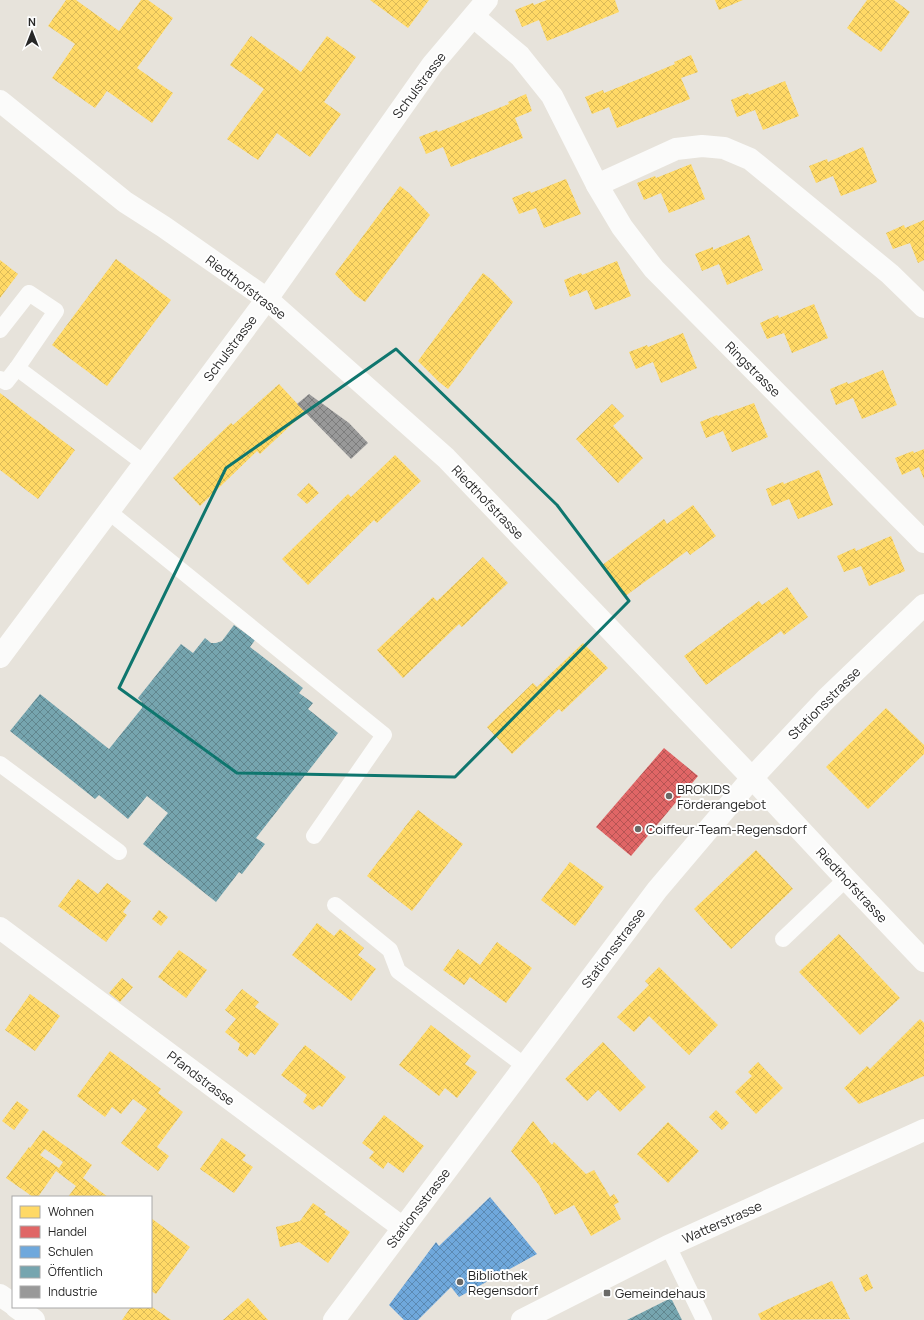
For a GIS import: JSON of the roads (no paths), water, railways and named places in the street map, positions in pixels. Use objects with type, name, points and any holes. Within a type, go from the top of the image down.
[{"type":"street","name":"Ringstrasse","points":[[481,8],[552,96],[597,185],[622,227],[654,269],[924,542]]},
{"type":"street","name":"Schulstrasse","points":[[0,657],[267,299],[432,65],[481,8]]},
{"type":"street","name":"Riedthofstrasse","points":[[0,101],[125,202],[164,227],[267,299],[446,458],[752,778],[924,961]]},
{"type":"street","points":[[597,185],[676,149],[702,146],[724,148],[750,159],[890,274],[924,308]]},
{"type":"street","name":"Stationsstrasse","points":[[334,1320],[657,890],[752,778],[826,699],[924,605]]},
{"type":"street","name":"Pfandstrasse","points":[[0,928],[403,1228]]},
{"type":"street","name":"Watterstrasse","points":[[522,1320],[668,1246],[924,1130]]},
{"type":"street","points":[[0,1295],[12,1303]]},
{"type":"street","points":[[17,1308],[34,1320]]},
{"type":"lane","points":[[0,330],[29,293],[56,311],[6,382],[0,378]]},
{"type":"lane","points":[[17,368],[144,463]]},
{"type":"lane","points":[[108,511],[384,735],[314,836]]},
{"type":"lane","points":[[0,764],[119,852]]},
{"type":"lane","points":[[783,939],[846,879]]},
{"type":"lane","points":[[335,905],[390,950],[398,971],[525,1066]]},
{"type":"lane","points":[[668,1246],[704,1320]]},
{"type":"place","name":"BROKIDS Förderangebot","points":[[669,796]]},
{"type":"place","name":"Coiffeur-Team-Regensdorf","points":[[638,829]]},
{"type":"place","name":"Bibliothek Regensdorf","points":[[460,1282]]},
{"type":"place","name":"Gemeindehaus","points":[[607,1293]]}]
